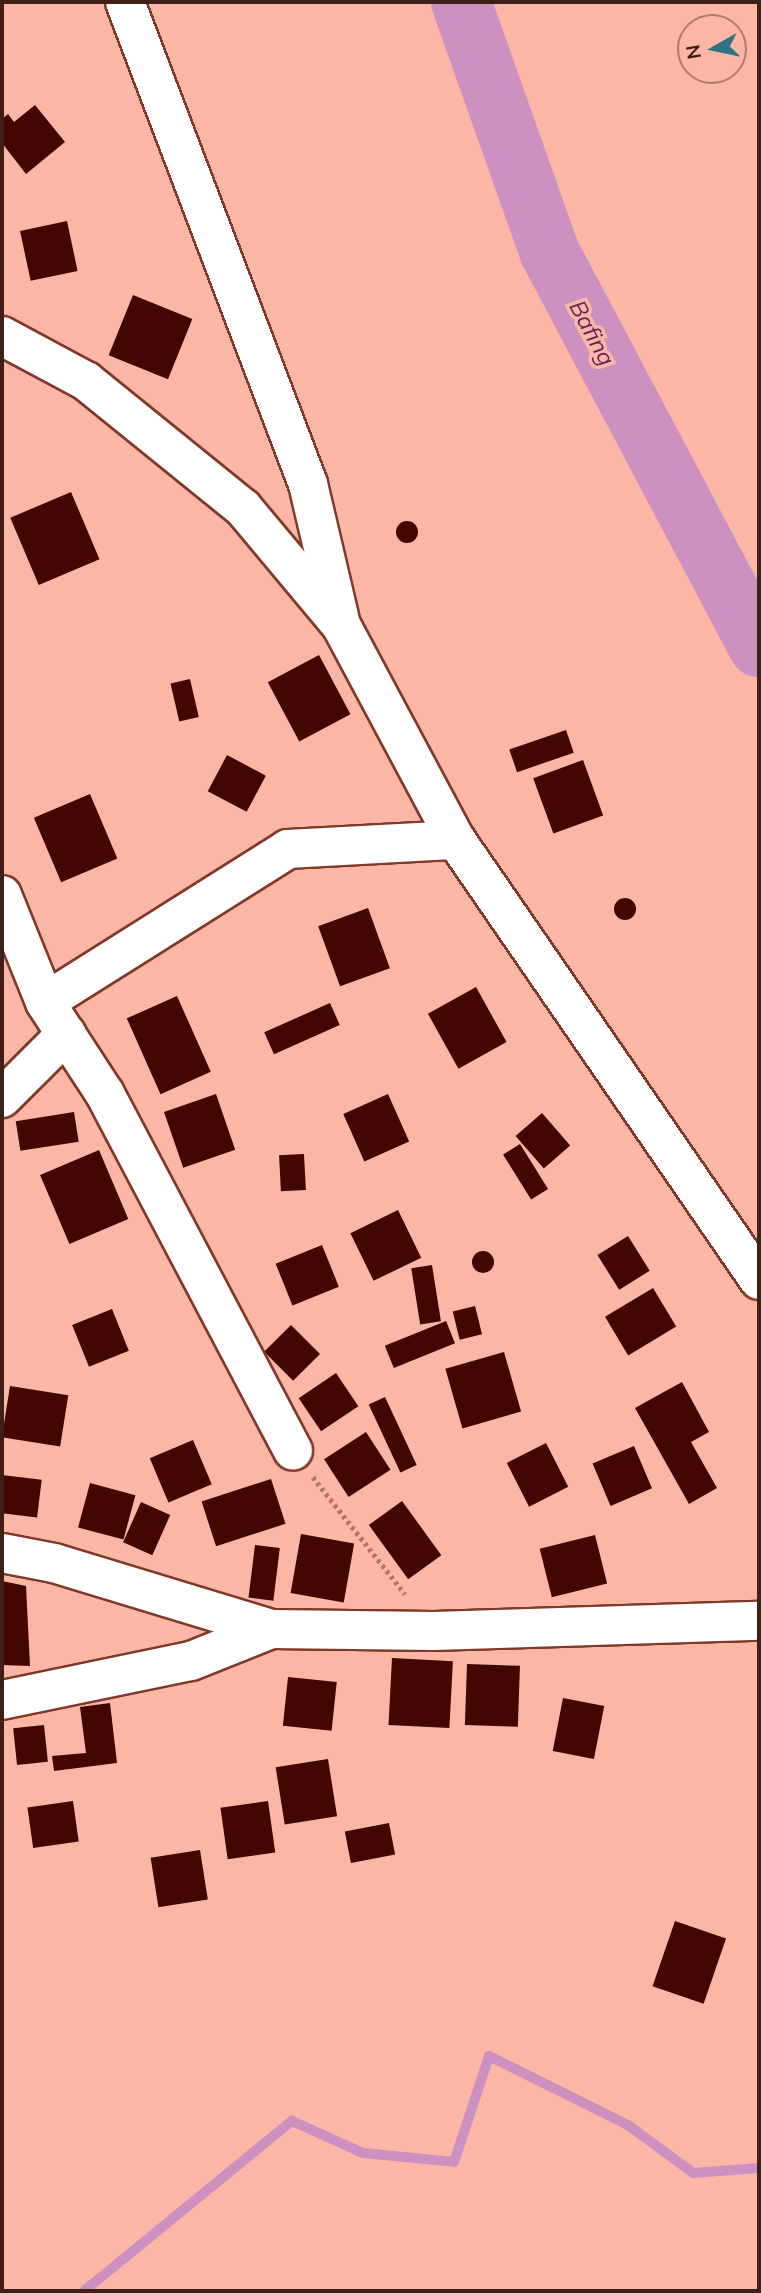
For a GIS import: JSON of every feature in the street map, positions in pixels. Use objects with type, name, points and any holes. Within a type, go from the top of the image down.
[{"type":"street","points":[[125,2],[308,484],[341,625]]},
{"type":"street","points":[[2,336],[86,382],[243,508],[341,625],[456,840],[759,1280]]},
{"type":"street","points":[[45,1002],[288,849],[456,840]]},
{"type":"street","points":[[2,895],[45,1002],[106,1094],[293,1451]]},
{"type":"street","points":[[2,1098],[66,1034]]},
{"type":"street","points":[[2,1553],[54,1563],[271,1629],[434,1631],[759,1620]]},
{"type":"street","points":[[2,1700],[191,1661],[271,1629]]},
{"type":"path","points":[[293,1451],[434,1631]]},
{"type":"building","points":[[35,105],[65,142],[26,174],[2,143],[2,119],[8,114],[14,122]]},
{"type":"building","points":[[67,221],[78,271],[31,281],[20,231]]},
{"type":"building","points":[[133,295],[192,319],[168,379],[109,355]]},
{"type":"building","points":[[71,492],[100,559],[39,585],[10,518]]},
{"type":"building","points":[[407,521],[415,524],[418,532],[415,540],[407,543],[399,540],[396,532],[399,524]]},
{"type":"building","points":[[319,655],[350,714],[299,741],[268,682]]},
{"type":"building","points":[[190,679],[199,717],[179,721],[171,683]]},
{"type":"building","points":[[566,730],[574,753],[517,772],[509,750]]},
{"type":"building","points":[[227,755],[266,776],[247,812],[208,791]]},
{"type":"building","points":[[583,760],[603,815],[553,834],[533,778]]},
{"type":"building","points":[[90,794],[117,858],[61,882],[34,818]]},
{"type":"building","points":[[625,898],[633,901],[636,909],[633,917],[625,920],[617,917],[614,909],[617,901]]},
{"type":"building","points":[[368,908],[390,968],[340,986],[318,926]]},
{"type":"building","points":[[476,987],[507,1042],[458,1069],[428,1014]]},
{"type":"building","points":[[177,996],[211,1072],[161,1094],[127,1018]]},
{"type":"building","points":[[330,1003],[340,1025],[274,1054],[264,1032]]},
{"type":"building","points":[[216,1094],[235,1150],[183,1168],[164,1112]]},
{"type":"building","points":[[388,1094],[409,1142],[364,1161],[343,1114]]},
{"type":"building","points":[[74,1112],[79,1142],[20,1151],[16,1121]]},
{"type":"building","points":[[542,1113],[570,1145],[544,1168],[516,1136]]},
{"type":"building","points":[[520,1144],[548,1189],[531,1200],[503,1155]]},
{"type":"building","points":[[99,1150],[128,1219],[69,1244],[40,1175]]},
{"type":"building","points":[[304,1154],[306,1190],[281,1191],[279,1155]]},
{"type":"building","points":[[398,1210],[421,1258],[374,1281],[350,1233]]},
{"type":"building","points":[[628,1236],[650,1271],[619,1290],[597,1255]]},
{"type":"building","points":[[322,1245],[339,1287],[292,1305],[276,1264]]},
{"type":"building","points":[[483,1251],[491,1254],[494,1262],[491,1270],[483,1273],[475,1270],[472,1262],[475,1254]]},
{"type":"building","points":[[432,1265],[441,1321],[420,1325],[411,1268]]},
{"type":"building","points":[[653,1288],[676,1327],[628,1355],[605,1317]]},
{"type":"building","points":[[475,1306],[482,1334],[460,1340],[453,1312]]},
{"type":"building","points":[[112,1309],[129,1351],[89,1367],[72,1325]]},
{"type":"building","points":[[446,1321],[455,1343],[394,1368],[385,1346]]},
{"type":"building","points":[[291,1325],[320,1354],[293,1381],[264,1352]]},
{"type":"building","points":[[504,1352],[521,1412],[462,1428],[445,1369]]},
{"type":"building","points":[[336,1373],[358,1406],[321,1431],[299,1398]]},
{"type":"building","points":[[682,1382],[709,1432],[691,1442],[717,1488],[689,1504],[635,1408]]},
{"type":"building","points":[[10,1386],[68,1395],[60,1447],[2,1437]]},
{"type":"building","points":[[385,1397],[417,1465],[400,1473],[369,1405]]},
{"type":"building","points":[[366,1432],[391,1470],[349,1497],[324,1459]]},
{"type":"building","points":[[193,1440],[212,1484],[168,1503],[150,1458]]},
{"type":"building","points":[[546,1443],[568,1487],[529,1507],[507,1463]]},
{"type":"building","points":[[634,1446],[652,1488],[611,1506],[593,1464]]},
{"type":"building","points":[[2,1475],[42,1480],[37,1518],[2,1513]]},
{"type":"building","points":[[271,1479],[286,1524],[216,1546],[202,1502]]},
{"type":"building","points":[[90,1483],[135,1495],[123,1540],[78,1527]]},
{"type":"building","points":[[402,1501],[441,1555],[408,1579],[369,1525]]},
{"type":"building","points":[[141,1502],[170,1515],[152,1555],[123,1542]]},
{"type":"building","points":[[301,1534],[354,1543],[344,1602],[291,1593]]},
{"type":"building","points":[[595,1535],[607,1584],[552,1597],[540,1549]]},
{"type":"building","points":[[255,1545],[280,1548],[273,1601],[249,1598]]},
{"type":"building","points":[[2,1581],[26,1586],[30,1666],[2,1665]]},
{"type":"building","points":[[392,1658],[453,1661],[449,1728],[388,1725]]},
{"type":"building","points":[[467,1664],[520,1666],[518,1727],[465,1725]]},
{"type":"building","points":[[288,1677],[337,1682],[332,1731],[283,1726]]},
{"type":"building","points":[[563,1698],[604,1706],[594,1759],[553,1751]]},
{"type":"building","points":[[110,1703],[117,1763],[54,1771],[52,1756],[86,1753],[80,1707]]},
{"type":"building","points":[[44,1725],[48,1762],[17,1765],[13,1728]]},
{"type":"building","points":[[328,1759],[337,1816],[285,1825],[276,1767]]},
{"type":"building","points":[[73,1801],[79,1842],[33,1848],[27,1807]]},
{"type":"building","points":[[268,1801],[275,1852],[228,1859],[220,1808]]},
{"type":"building","points":[[389,1823],[395,1854],[351,1863],[345,1832]]},
{"type":"building","points":[[200,1850],[208,1899],[158,1907],[151,1858]]},
{"type":"building","points":[[675,1921],[726,1939],[704,2004],[653,1986]]},
{"type":"waterway","name":"Bafing","points":[[461,2],[550,253],[759,647]]},
{"type":"waterway","points":[[84,2291],[292,2121],[363,2153],[454,2162],[489,2056],[628,2125],[693,2173],[759,2168]]}]
